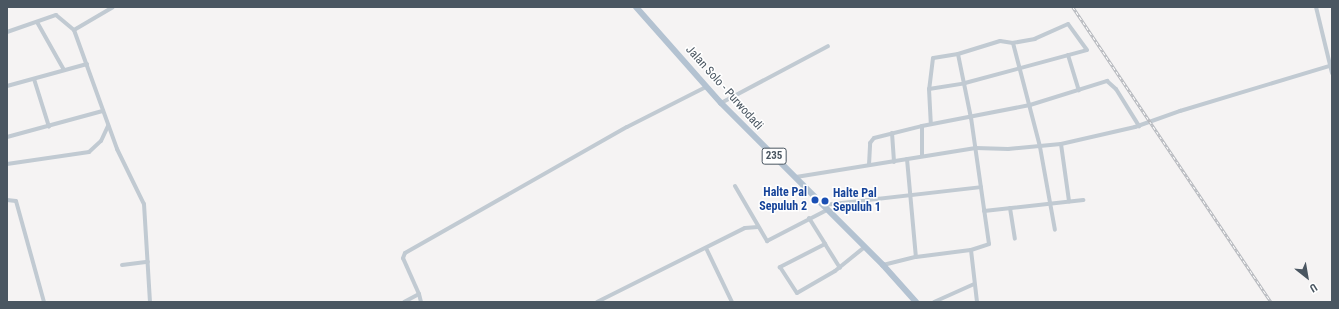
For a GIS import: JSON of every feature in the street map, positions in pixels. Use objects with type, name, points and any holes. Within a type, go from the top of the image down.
[{"type":"main road","name":"Jalan Solo - Purwodadi","points":[[636,7],[721,103],[883,265],[916,302]]},
{"type":"street","points":[[74,30],[113,7]]},
{"type":"street","points":[[1316,7],[1332,73]]},
{"type":"street","points":[[7,32],[59,16],[74,30],[108,126],[144,204],[150,302]]},
{"type":"street","points":[[37,22],[64,70]]},
{"type":"street","points":[[929,89],[965,83],[1087,50],[1070,24],[1049,30],[1035,39],[1013,43],[1000,41],[958,54],[932,59],[929,89],[931,124]]},
{"type":"street","points":[[1013,43],[1021,68],[1040,148],[1055,230]]},
{"type":"street","points":[[721,103],[828,46]]},
{"type":"street","points":[[883,265],[916,257],[971,250],[989,244],[976,148],[965,83],[958,54]]},
{"type":"street","points":[[1068,55],[1079,90]]},
{"type":"street","points":[[7,86],[87,64]]},
{"type":"street","points":[[796,177],[976,148],[1040,148],[1061,144],[1139,126],[1331,65]]},
{"type":"street","points":[[34,79],[49,127]]},
{"type":"street","points":[[869,165],[872,140],[892,133],[1030,105],[1109,81],[1139,126]]},
{"type":"street","points":[[422,302],[403,258],[404,253],[628,128],[706,87]]},
{"type":"street","points":[[7,137],[49,127],[103,111]]},
{"type":"street","points":[[7,164],[89,152],[101,140],[108,126]]},
{"type":"street","points":[[922,126],[922,156]]},
{"type":"street","points":[[892,133],[894,162]]},
{"type":"street","points":[[1061,144],[1069,201]]},
{"type":"street","points":[[907,159],[916,257]]},
{"type":"street","points":[[735,186],[765,239],[769,240],[825,208],[910,194],[981,187]]},
{"type":"street","points":[[7,200],[16,201],[44,302]]},
{"type":"street","points":[[984,212],[1084,200]]},
{"type":"street","points":[[1010,208],[1015,239]]},
{"type":"street","points":[[809,218],[840,268]]},
{"type":"street","points":[[597,302],[745,228],[758,227]]},
{"type":"street","points":[[825,244],[788,261],[781,266],[781,270],[798,294],[840,268],[864,247]]},
{"type":"street","points":[[706,248],[732,302]]},
{"type":"street","points":[[971,250],[977,302]]},
{"type":"street","points":[[122,265],[148,262]]},
{"type":"street","points":[[934,302],[974,284]]},
{"type":"street","points":[[404,302],[419,294]]},
{"type":"railway","points":[[1073,7],[1271,302]]},
{"type":"place","name":"Halte Pal Sepuluh 2","points":[[815,200]]},
{"type":"place","name":"Halte Pal Sepuluh 1","points":[[825,201]]}]
